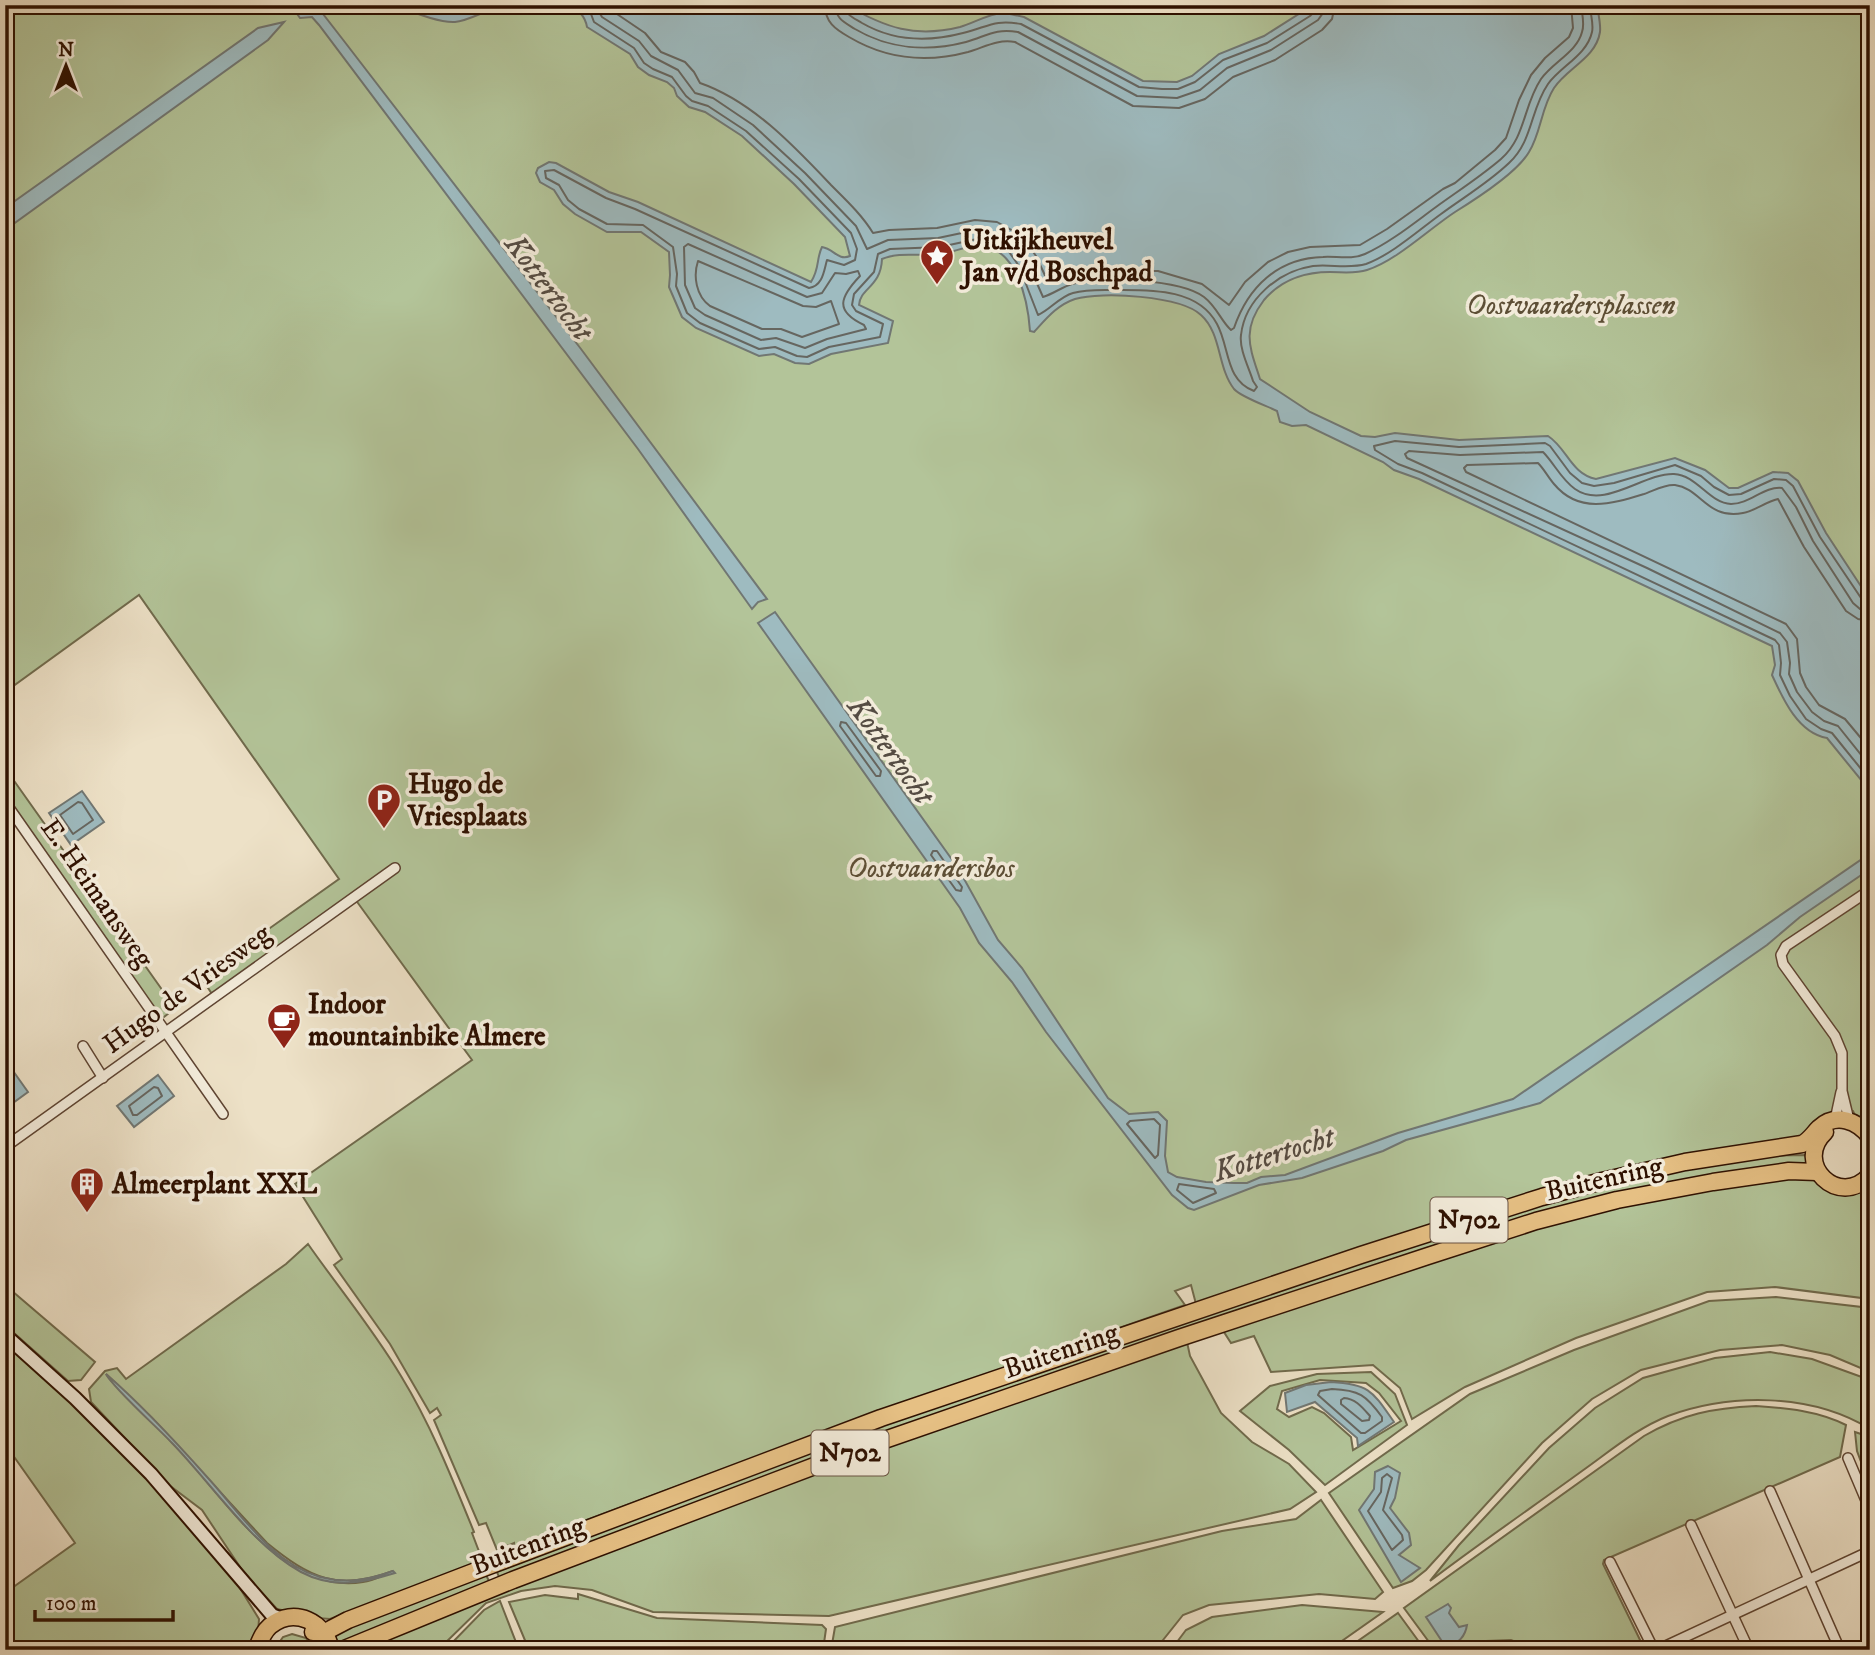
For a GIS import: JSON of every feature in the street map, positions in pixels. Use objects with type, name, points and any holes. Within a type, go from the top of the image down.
[{"type":"highway","points":[[1838,1123],[1858,1124],[1869,1138]]},
{"type":"highway","name":"N702","points":[[1815,1139],[1821,1127],[1838,1123]]},
{"type":"highway","points":[[1815,1139],[1814,1158],[1817,1172]]},
{"type":"highway","name":"Buitenring","points":[[319,1630],[881,1418],[1361,1255],[1542,1196],[1685,1162],[1750,1152],[1804,1149],[1815,1139]]},
{"type":"highway","name":"Buitenring","points":[[342,1650],[500,1584],[870,1445],[1190,1334],[1500,1233],[1617,1200],[1789,1171],[1817,1172]]},
{"type":"highway","name":"N702","points":[[1817,1172],[1828,1183],[1843,1188],[1859,1184],[1870,1175]]},
{"type":"highway","name":"N702","points":[[267,1638],[299,1617],[319,1630]]},
{"type":"highway","points":[[319,1630],[324,1650]]},
{"type":"highway","points":[[319,1630],[331,1650]]},
{"type":"street","name":"E. Heimansweg","points":[[5,802],[223,1114]]},
{"type":"street","name":"Hugo de Vriesweg","points":[[5,1147],[395,868]]},
{"type":"street","points":[[1838,1123],[1842,1091],[1842,1053],[1835,1036],[1783,964],[1781,955],[1786,946],[1870,890]]},
{"type":"street","points":[[83,1046],[103,1078]]},
{"type":"street","points":[[5,1335],[129,1451],[244,1582],[272,1615],[267,1638]]},
{"type":"street","points":[[1848,1458],[1870,1510]]},
{"type":"street","points":[[1770,1491],[1840,1650]]},
{"type":"street","points":[[1691,1525],[1749,1650]]},
{"type":"street","points":[[1610,1562],[1656,1650],[1870,1551]]},
{"type":"green space","name":"Oostvaardersbos","points":[[5,5],[1870,5],[1870,1129],[1857,1119],[1853,1111],[1828,1114],[1800,1139],[1666,1160],[1196,1304],[1191,1285],[1175,1291],[1185,1305],[839,1426],[514,1547],[514,1543],[497,1550],[486,1523],[479,1525],[434,1420],[441,1415],[437,1408],[430,1413],[390,1344],[334,1265],[342,1259],[295,1184],[472,1060],[355,899],[212,994],[201,977],[339,879],[139,595],[5,692]]},
{"type":"green space","points":[[5,768],[175,1008],[164,1017],[159,1016],[5,798]]},
{"type":"green space","points":[[1807,1155],[1808,1165],[1708,1177],[1612,1194],[698,1502],[499,1577],[495,1567],[804,1451],[1133,1337],[1598,1186],[1759,1156]]},
{"type":"green space","points":[[1811,1177],[1870,1181],[1870,1299],[1775,1287],[1707,1292],[1576,1338],[1465,1387],[1412,1419],[1400,1388],[1373,1365],[1271,1372],[1254,1336],[1231,1343],[1222,1329],[1520,1231],[1712,1185]]},
{"type":"green space","points":[[308,1244],[390,1359],[422,1413],[440,1452],[474,1532],[472,1533],[483,1562],[330,1619],[277,1609],[244,1573],[202,1510],[169,1485],[91,1402],[89,1389],[105,1371],[117,1368],[126,1379],[286,1264]],"holes":[[[106,1374],[152,1418],[267,1543],[297,1565],[311,1573],[340,1581],[374,1577],[393,1571],[367,1581],[335,1582],[308,1575],[284,1560],[261,1542],[184,1455]]]},
{"type":"green space","points":[[5,1285],[95,1362],[81,1380],[68,1381],[5,1325]]},
{"type":"green space","points":[[1776,1297],[1870,1308],[1870,1372],[1830,1355],[1782,1345],[1720,1350],[1641,1370],[1592,1399],[1542,1443],[1426,1570],[1412,1581],[1393,1588],[1329,1493],[1470,1394],[1574,1350],[1709,1301]]},
{"type":"green space","points":[[1187,1342],[1190,1356],[1221,1413],[1252,1442],[1289,1464],[1316,1492],[1290,1509],[829,1616],[653,1612],[592,1590],[555,1586],[521,1591],[486,1603],[438,1650],[352,1650],[768,1491]]},
{"type":"green space","points":[[5,1343],[79,1409],[164,1497],[238,1585],[259,1619],[258,1633],[250,1648],[5,1650],[5,1593],[75,1543],[5,1444],[5,1403],[10,1400],[5,1395]]},
{"type":"green space","points":[[1770,1352],[1812,1359],[1870,1380],[1870,1429],[1847,1417],[1822,1409],[1770,1400],[1718,1403],[1668,1416],[1624,1441],[1430,1581],[1459,1545],[1549,1448],[1595,1408],[1643,1378],[1715,1358]]},
{"type":"green space","points":[[1371,1372],[1395,1394],[1407,1425],[1325,1485],[1289,1450],[1240,1411],[1270,1386],[1317,1374]],"holes":[[[1320,1380],[1366,1383],[1379,1393],[1401,1421],[1353,1450],[1351,1437],[1324,1413],[1312,1407],[1289,1417],[1277,1409],[1282,1391]]]},
{"type":"green space","points":[[1756,1406],[1813,1413],[1846,1425],[1840,1457],[1604,1560],[1603,1564],[1642,1644],[1641,1650],[1537,1650],[1511,1640],[1486,1641],[1466,1650],[1435,1650],[1404,1608],[1644,1436],[1671,1422],[1698,1414],[1726,1408]]},
{"type":"green space","points":[[1855,1432],[1870,1437],[1870,1486],[1857,1451]]},
{"type":"green space","points":[[1321,1500],[1383,1592],[1375,1599],[1319,1594],[1209,1605],[1183,1615],[1155,1650],[831,1650],[835,1627],[1222,1531],[1296,1519]]},
{"type":"green space","points":[[484,1571],[490,1583],[338,1647],[331,1632]]},
{"type":"green space","points":[[578,1594],[657,1618],[822,1625],[826,1629],[823,1650],[529,1650],[509,1602],[545,1595],[578,1599]]},
{"type":"green space","points":[[500,1601],[519,1650],[445,1650],[484,1610]]},
{"type":"green space","points":[[1302,1605],[1383,1612],[1329,1650],[1171,1650],[1186,1630],[1212,1617]]},
{"type":"green space","points":[[1398,1613],[1425,1650],[1345,1650]]},
{"type":"green space","points":[[292,1634],[306,1638],[314,1650],[274,1650],[283,1637]]},
{"type":"water","points":[[295,5],[316,5],[581,349],[767,599],[758,602],[752,609],[638,449],[319,25],[312,17],[300,18],[293,8]]},
{"type":"water","points":[[396,5],[508,5],[467,19],[448,22]]},
{"type":"water","points":[[568,5],[846,5],[874,20],[915,31],[960,27],[1005,13],[1024,17],[1143,81],[1177,82],[1192,76],[1219,54],[1264,36],[1313,5],[1597,5],[1600,29],[1593,49],[1554,88],[1533,145],[1515,168],[1495,185],[1378,266],[1358,272],[1321,272],[1303,276],[1286,282],[1264,300],[1250,330],[1251,348],[1260,379],[1310,412],[1361,436],[1375,437],[1395,433],[1459,440],[1548,436],[1581,472],[1596,479],[1675,458],[1705,470],[1729,488],[1738,488],[1773,472],[1788,473],[1798,481],[1826,533],[1870,600],[1870,791],[1827,738],[1808,729],[1793,714],[1772,675],[1775,665],[1772,646],[1419,479],[1394,470],[1383,462],[1306,425],[1292,426],[1280,422],[1277,411],[1234,389],[1208,323],[1201,315],[1177,303],[1103,295],[1075,299],[1052,313],[1034,332],[1030,331],[1023,291],[1011,265],[991,248],[978,246],[934,255],[896,255],[882,259],[878,276],[860,299],[859,305],[893,321],[888,343],[831,354],[809,364],[795,363],[774,354],[759,356],[696,328],[682,317],[669,287],[669,252],[641,232],[607,232],[575,214],[563,204],[554,190],[540,182],[536,173],[538,168],[549,162],[556,163],[609,192],[638,202],[811,282],[822,247],[842,257],[850,256],[845,237],[794,184],[742,136],[705,112],[689,107],[667,82],[638,67],[630,54],[587,27],[580,13]]},
{"type":"water","points":[[284,22],[268,40],[5,230],[5,208],[258,28]]},
{"type":"water","points":[[775,612],[958,868],[998,940],[1022,968],[1108,1098],[1129,1114],[1158,1112],[1167,1121],[1165,1156],[1168,1172],[1177,1177],[1206,1182],[1247,1183],[1261,1177],[1285,1175],[1398,1133],[1513,1099],[1865,857],[1870,859],[1870,869],[1800,917],[1767,945],[1540,1103],[1406,1140],[1383,1151],[1302,1178],[1259,1185],[1194,1210],[1172,1195],[1046,1032],[1012,982],[979,943],[960,908],[758,623]]},
{"type":"water","points":[[82,791],[104,822],[71,845],[49,813]]},
{"type":"water","points":[[11,1068],[28,1092],[6,1108],[5,1071]]},
{"type":"water","points":[[158,1075],[174,1096],[134,1127],[117,1106]]},
{"type":"water","points":[[106,1374],[171,1437],[258,1535],[287,1561],[320,1577],[348,1581],[393,1571],[395,1573],[360,1582],[325,1581],[301,1572],[283,1561],[249,1530],[187,1459]]},
{"type":"water","points":[[1331,1382],[1363,1388],[1381,1403],[1394,1422],[1358,1446],[1357,1438],[1315,1402],[1287,1412],[1285,1393],[1306,1385]]},
{"type":"water","points":[[1388,1466],[1400,1473],[1390,1508],[1409,1533],[1411,1545],[1399,1555],[1420,1568],[1401,1582],[1359,1510],[1374,1489],[1375,1472]]},
{"type":"water","points":[[1448,1604],[1451,1608],[1449,1613],[1459,1627],[1467,1625],[1460,1639],[1447,1649],[1426,1617]]},
{"type":"place","name":"Uitkijkheuvel Jan v/d Boschpad","points":[[937,286]]},
{"type":"place","name":"Hugo de Vriesplaats","points":[[384,830]]},
{"type":"place","name":"Indoor mountainbike Almere","points":[[284,1050]]},
{"type":"place","name":"Almeerplant XXL","points":[[87,1214]]},
{"type":"water label","name":"Kottertocht","points":[[548,288]]},
{"type":"water label","name":"Kottertocht","points":[[890,751]]},
{"type":"water label","name":"Kottertocht","points":[[1274,1155]]},
{"type":"park label","name":"Oostvaardersplassen","points":[[1571,305]]}]
